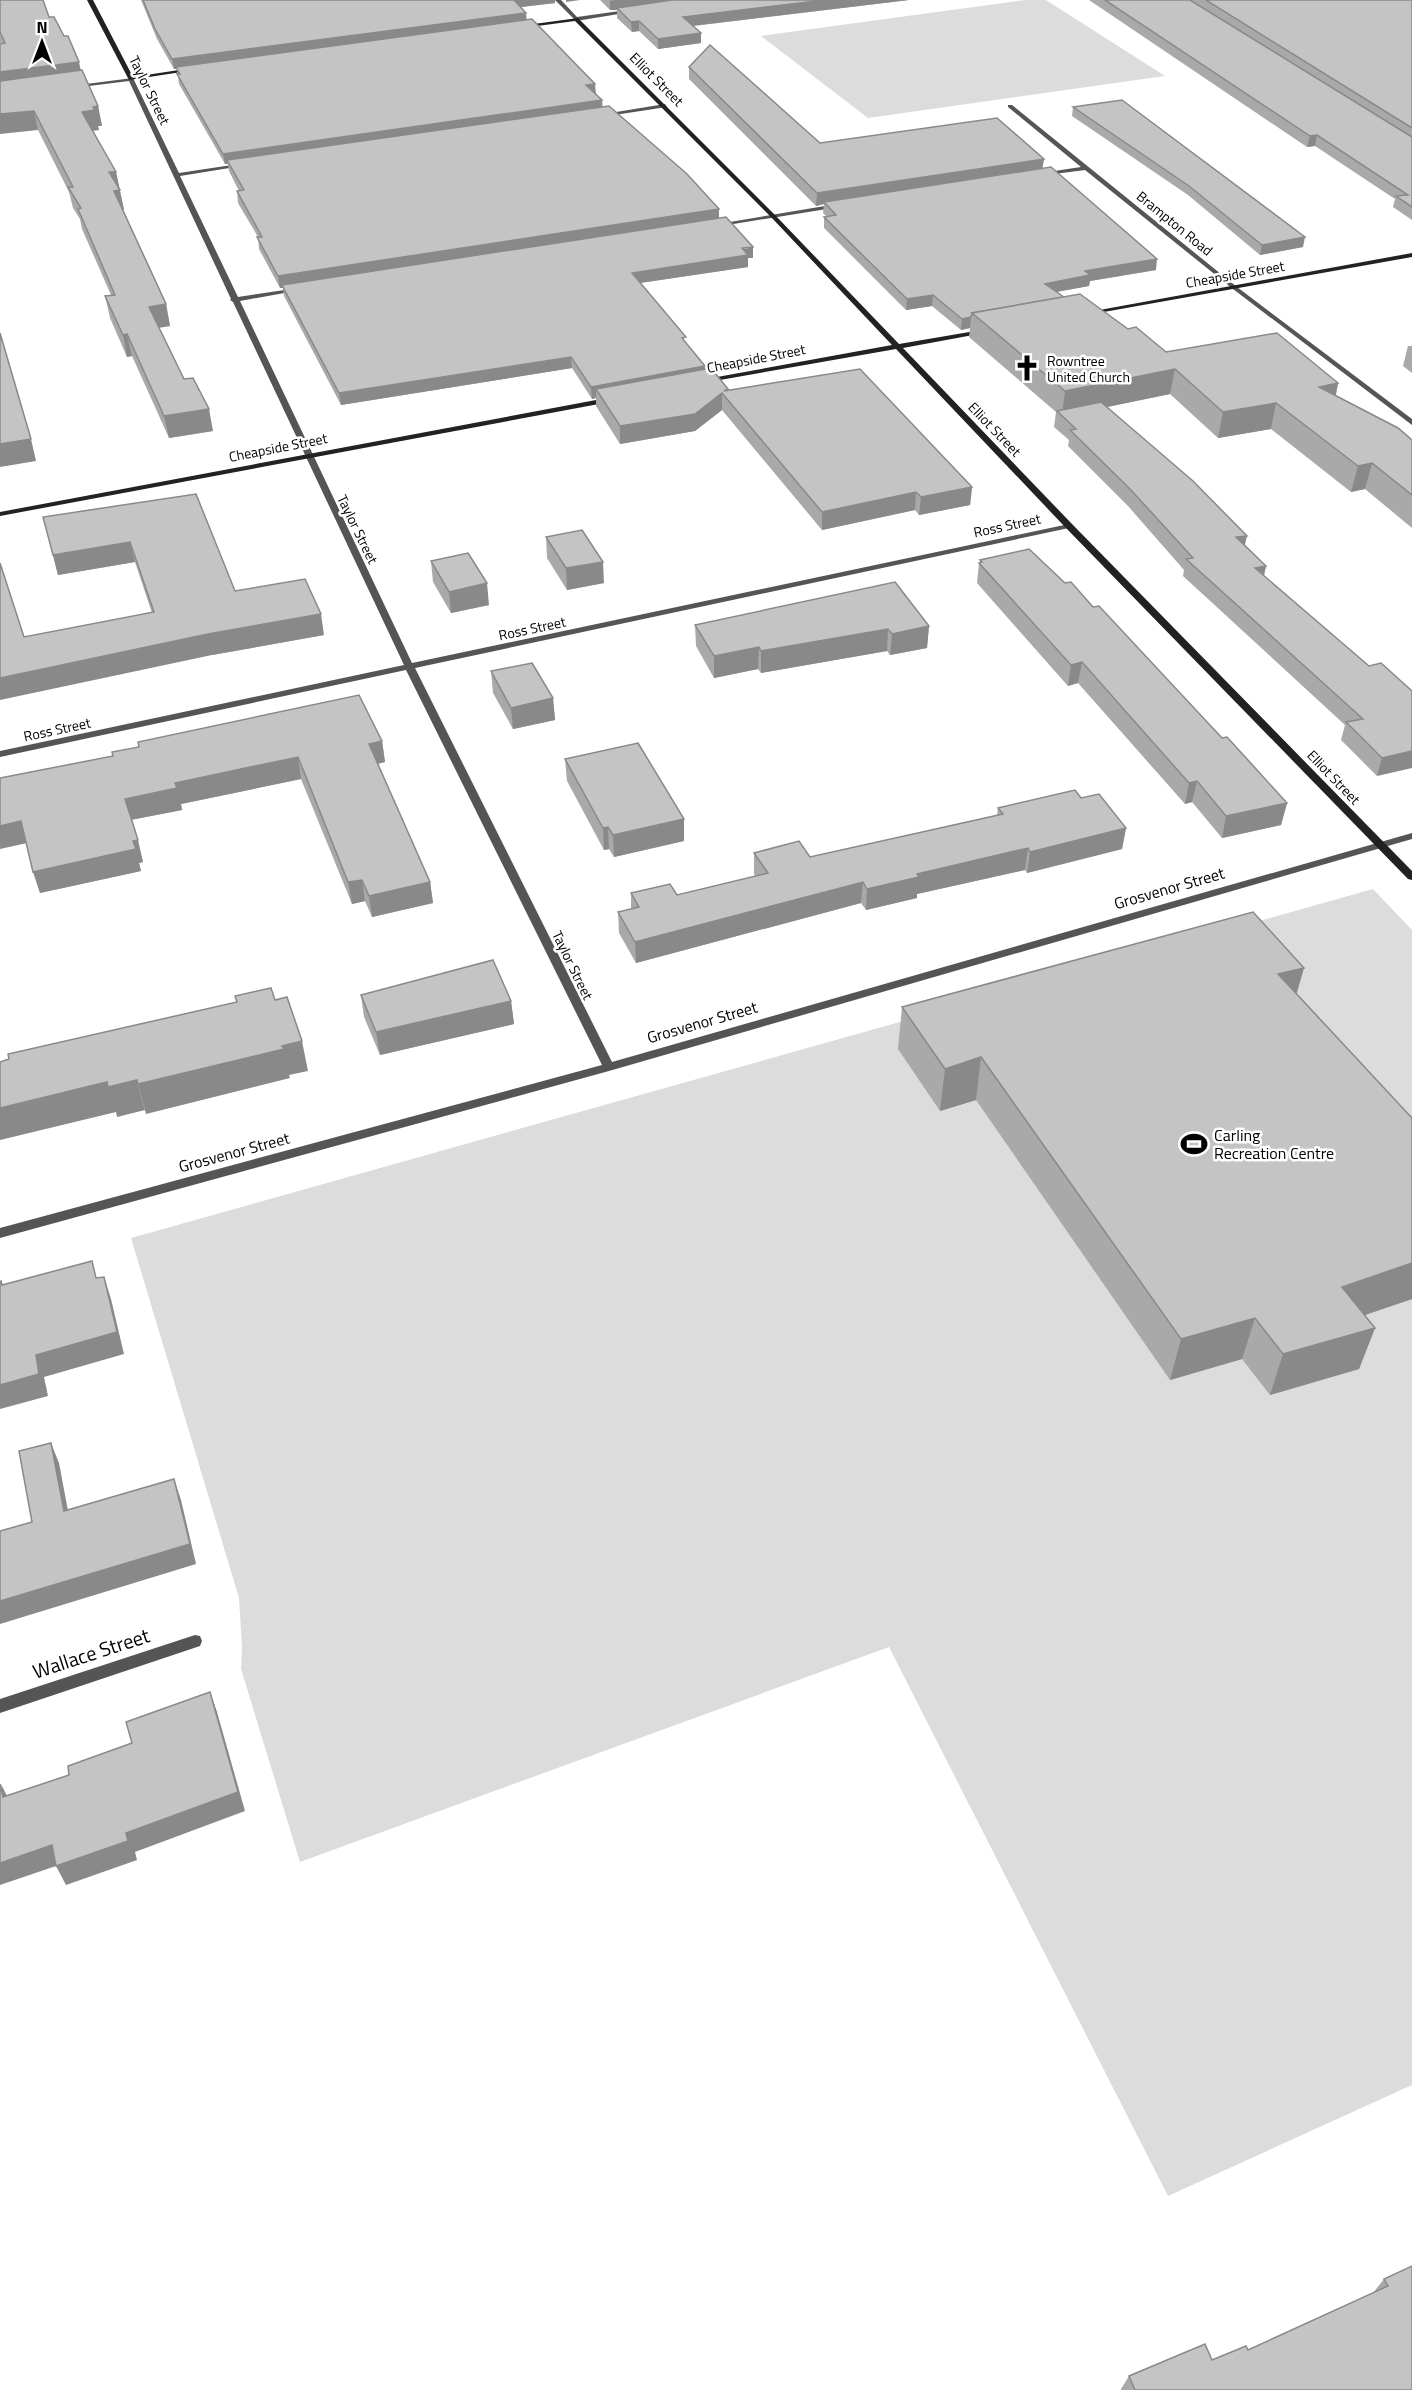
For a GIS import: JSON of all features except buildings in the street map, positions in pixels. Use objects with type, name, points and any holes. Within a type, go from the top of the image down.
[{"type":"street","name":"Taylor Street","points":[[90,0],[131,79],[410,668],[609,1067]]},
{"type":"street","name":"Elliot Street","points":[[558,0],[773,216],[1069,526],[1412,877]]},
{"type":"street","points":[[518,27],[645,10]]},
{"type":"street","points":[[60,88],[201,69]]},
{"type":"street","points":[[595,116],[665,106]]},
{"type":"street","name":"Brampton Road","points":[[1010,106],[1236,288],[1412,423]]},
{"type":"street","points":[[175,175],[257,163]]},
{"type":"street","points":[[1029,177],[1087,168]]},
{"type":"street","points":[[702,227],[843,205]]},
{"type":"street","name":"Cheapside Street","points":[[1083,314],[1412,255]]},
{"type":"street","points":[[234,300],[304,289]]},
{"type":"street","name":"Cheapside Street","points":[[696,383],[989,330]]},
{"type":"street","name":"Cheapside Street","points":[[0,514],[625,396]]},
{"type":"street","name":"Ross Street","points":[[0,754],[1069,526]]},
{"type":"street","name":"Grosvenor Street","points":[[0,1233],[609,1067],[1412,836]]},
{"type":"street","name":"Wallace Street","points":[[0,1706],[195,1641]]},
{"type":"shaded area","points":[[1025,0],[1046,0],[1165,76],[868,118],[761,36]]},
{"type":"shaded area","points":[[1373,889],[1412,930],[1412,2085],[1168,2196],[889,1647],[300,1862],[241,1669],[239,1598],[131,1238]]},
{"type":"place","name":"Rowntree United Church","points":[[1027,368]]},
{"type":"place","name":"Carling Recreation Centre","points":[[1194,1144]]}]
